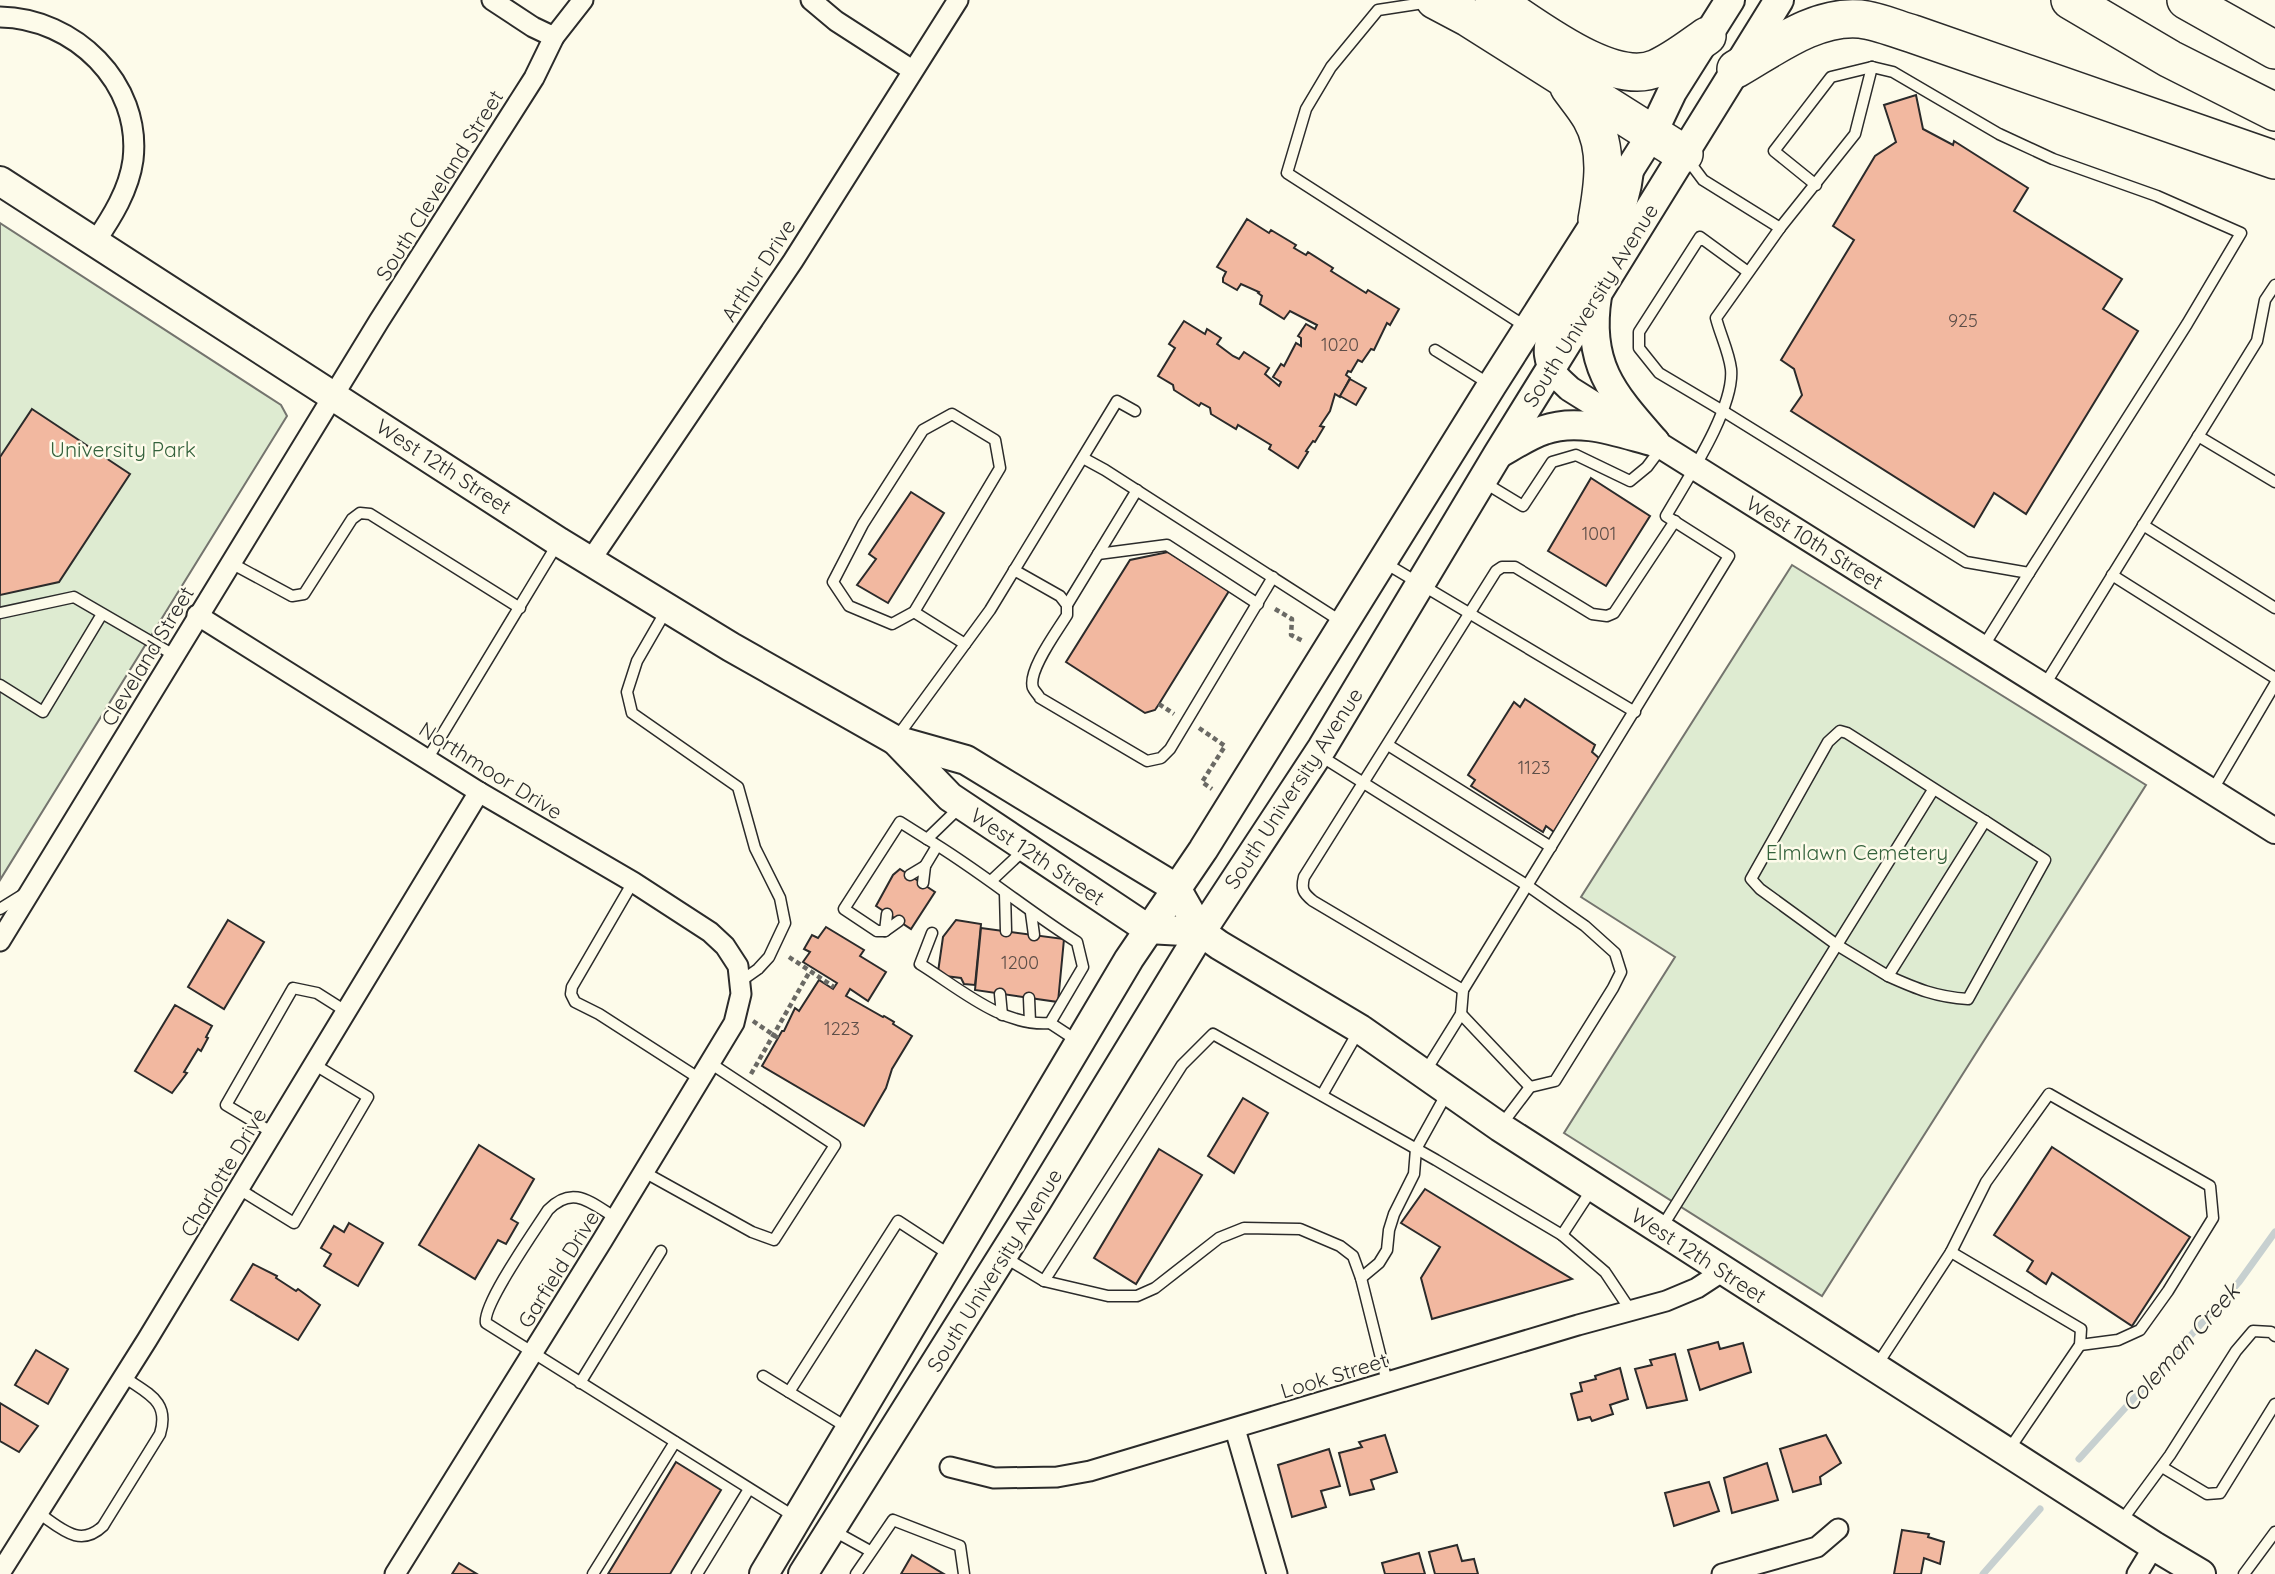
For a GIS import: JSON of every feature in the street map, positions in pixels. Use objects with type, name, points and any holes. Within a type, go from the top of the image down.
[{"type":"highway","points":[[1494,0],[1589,60],[1618,71],[1639,73],[1656,69],[1707,36]]},
{"type":"highway","points":[[2070,0],[2169,59],[2275,112]]},
{"type":"highway","points":[[2186,0],[2275,50]]},
{"type":"highway","points":[[1436,1],[1469,18],[1684,154]]},
{"type":"highway","points":[[1736,69],[1805,30],[1827,22],[1860,19],[1926,39],[2275,160]]},
{"type":"highway","points":[[1562,77],[1592,120],[1600,142],[1603,186],[1597,220]]},
{"type":"main road","name":"South University Avenue","points":[[764,1574],[1148,929],[1203,850],[1492,385],[1652,134],[1672,92],[1730,0]]},
{"type":"main road","name":"South University Avenue","points":[[803,1574],[1201,932],[1318,754],[1597,292],[1779,0]]},
{"type":"main road","name":"West 12th Street","points":[[0,181],[559,542],[769,669],[895,740],[967,760],[1176,888],[1201,932]]},
{"type":"main road","points":[[1597,292],[1594,327],[1602,369],[1619,401],[1659,444]]},
{"type":"main road","points":[[1498,454],[1543,430],[1567,425],[1594,427],[1659,444]]},
{"type":"main road","name":"West 12th Street","points":[[895,740],[950,797],[1148,929],[1201,932],[1360,1029],[1447,1092],[1592,1187],[2201,1574]]},
{"type":"street","points":[[492,0],[533,27],[554,37]]},
{"type":"street","name":"South Cleveland Street","points":[[334,395],[534,78],[554,37],[583,0]]},
{"type":"street","points":[[810,0],[836,21],[912,70]]},
{"type":"street","name":"Arthur Drive","points":[[590,561],[793,261],[958,0]]},
{"type":"street","points":[[0,17],[26,19],[46,25],[84,46],[110,75],[126,106],[133,133],[131,171],[122,197],[95,242]]},
{"type":"street","points":[[1550,370],[1546,352],[1553,323],[1617,220],[1628,195],[1632,165]]},
{"type":"street","name":"West 10th Street","points":[[1550,370],[1570,390],[2275,831]]},
{"type":"street","name":"Cleveland Street","points":[[0,941],[334,395]]},
{"type":"street","name":"Northmoor Drive","points":[[197,615],[479,792],[634,883],[710,932],[733,957],[741,981]]},
{"type":"street","name":"Charlotte Drive","points":[[0,1573],[316,1065],[479,792]]},
{"type":"street","name":"Garfield Drive","points":[[395,1574],[705,1071],[738,1012],[741,981]]},
{"type":"street","name":"Look Street","points":[[950,1467],[994,1478],[1057,1477],[1090,1471],[1578,1325],[1631,1312],[1698,1288],[1723,1271]]},
{"type":"street","points":[[1235,1429],[1277,1574]]},
{"type":"street","points":[[1722,1574],[1817,1547],[1838,1529]]},
{"type":"street","points":[[2137,1574],[2154,1546]]},
{"type":"lane","points":[[1436,1],[1378,10],[1331,67],[1306,109],[1287,173],[1528,328]]},
{"type":"lane","points":[[1816,185],[1774,151],[1831,77],[1872,67],[1893,72],[1999,134],[2053,159],[2157,196],[2241,233],[2187,324],[1983,648]]},
{"type":"lane","points":[[1423,1074],[1461,1014],[1463,990],[1729,556],[1667,516],[1730,396],[1731,369],[1716,318],[1780,228],[1855,134],[1872,67]]},
{"type":"lane","points":[[1684,154],[1703,180],[1780,228]]},
{"type":"lane","points":[[1748,272],[1700,237],[1639,332],[1639,348],[1659,373],[1966,562],[2029,573]]},
{"type":"lane","points":[[2043,686],[2257,341],[2265,300],[2275,285]]},
{"type":"lane","points":[[1435,350],[1492,385]]},
{"type":"lane","points":[[895,740],[990,610],[1117,401],[1135,411]]},
{"type":"lane","points":[[952,414],[995,440],[1000,468],[914,612],[892,624],[849,606],[833,582],[863,524],[923,430],[952,414]]},
{"type":"lane","points":[[2199,436],[2275,482]]},
{"type":"lane","points":[[1482,481],[1523,506],[1552,462],[1576,455],[1630,481],[1647,467],[1659,444]]},
{"type":"lane","points":[[1083,458],[1345,624]]},
{"type":"lane","points":[[1137,491],[1067,605],[1067,615],[1036,667],[1033,689],[1040,698],[1147,761],[1161,758],[1170,749],[1273,577]]},
{"type":"lane","points":[[231,563],[292,596],[304,594],[352,519],[360,513],[370,514],[520,608]]},
{"type":"lane","points":[[1463,990],[1304,894],[1304,877],[1496,571],[1503,567],[1515,567],[1592,614],[1607,616],[1614,613],[1675,521]]},
{"type":"lane","points":[[2143,525],[2275,608]]},
{"type":"lane","points":[[428,758],[559,542]]},
{"type":"lane","points":[[1098,554],[1167,545],[1258,604]]},
{"type":"lane","points":[[1383,562],[1471,612],[1634,712]]},
{"type":"lane","points":[[1014,570],[1060,596],[1067,605]]},
{"type":"lane","points":[[2112,575],[2275,678]]},
{"type":"lane","points":[[0,613],[74,597],[174,655]]},
{"type":"lane","points":[[668,608],[637,661],[627,692],[632,713],[738,787],[755,848],[780,898],[785,923],[769,957],[741,981]]},
{"type":"lane","points":[[914,612],[965,644]]},
{"type":"lane","points":[[0,685],[43,712],[102,614]]},
{"type":"lane","points":[[2212,791],[2275,684]]},
{"type":"lane","points":[[1840,731],[1912,773],[1933,790],[2045,860],[1968,999],[1942,998],[1888,976],[1837,945],[1760,889],[1751,879],[1828,742],[1840,731]]},
{"type":"lane","points":[[1388,745],[1551,847]]},
{"type":"lane","points":[[1318,754],[1528,886],[1585,926],[1615,953],[1621,972],[1555,1082],[1530,1087],[1500,1127]]},
{"type":"lane","points":[[1660,1230],[1933,790]]},
{"type":"lane","points":[[927,839],[961,805]]},
{"type":"lane","points":[[886,932],[877,930],[844,909],[900,821],[1077,942],[1083,967],[1050,1023]]},
{"type":"lane","points":[[1888,976],[1985,821]]},
{"type":"lane","points":[[923,883],[925,866],[937,846]]},
{"type":"lane","points":[[991,881],[1026,848]]},
{"type":"lane","points":[[910,875],[925,866]]},
{"type":"lane","points":[[634,883],[572,987],[570,994],[575,1002],[663,1055],[744,1085],[835,1144],[774,1240],[752,1232],[644,1172]]},
{"type":"lane","points":[[0,909],[36,886]]},
{"type":"lane","points":[[1005,892],[1006,931]]},
{"type":"lane","points":[[1031,913],[1034,935]]},
{"type":"lane","points":[[886,932],[887,914]]},
{"type":"lane","points":[[886,932],[899,921]]},
{"type":"lane","points":[[932,933],[920,964],[1002,1015],[1030,1022],[1050,1023],[1080,1042]]},
{"type":"lane","points":[[273,1133],[226,1105],[293,988],[317,993],[347,1012]]},
{"type":"lane","points":[[1000,994],[1002,1015]]},
{"type":"lane","points":[[1029,998],[1030,1022]]},
{"type":"lane","points":[[1461,1014],[1530,1087]]},
{"type":"lane","points":[[1322,1096],[1360,1029]]},
{"type":"lane","points":[[1044,1281],[1182,1065],[1213,1034],[1416,1149],[1562,1236],[1605,1272],[1631,1312]]},
{"type":"lane","points":[[239,1189],[294,1223],[368,1097],[316,1065]]},
{"type":"lane","points":[[1361,1278],[1378,1263],[1387,1250],[1394,1214],[1414,1174],[1416,1149],[1447,1092]]},
{"type":"lane","points":[[1876,1367],[1951,1252],[1986,1182],[2049,1094],[2210,1186],[2213,1218],[2168,1291],[2140,1330],[2118,1340],[2080,1345]]},
{"type":"lane","points":[[1562,1236],[1592,1187]]},
{"type":"lane","points":[[616,1218],[579,1197],[556,1201],[508,1272],[486,1313],[486,1323],[798,1519]]},
{"type":"lane","points":[[789,1392],[898,1220],[953,1257]]},
{"type":"lane","points":[[1002,1255],[1044,1281],[1108,1296],[1137,1296],[1155,1288],[1219,1238],[1244,1228],[1300,1229],[1340,1246],[1353,1256],[1387,1382]]},
{"type":"lane","points":[[580,1383],[661,1251]]},
{"type":"lane","points":[[1951,1252],[2081,1329],[2080,1345],[2008,1452]]},
{"type":"lane","points":[[2119,1524],[2162,1467],[2236,1351],[2253,1331],[2274,1331]]},
{"type":"lane","points":[[763,1376],[851,1430]]},
{"type":"lane","points":[[37,1512],[81,1537],[92,1536],[103,1526],[160,1434],[164,1419],[163,1410],[156,1401],[124,1377]]},
{"type":"lane","points":[[2162,1467],[2207,1494],[2220,1493],[2275,1404]]},
{"type":"lane","points":[[593,1574],[675,1442]]},
{"type":"lane","points":[[698,1574],[749,1489]]},
{"type":"lane","points":[[856,1574],[892,1520],[960,1546],[964,1574]]},
{"type":"lane","points":[[831,1529],[870,1551]]},
{"type":"lane","points":[[2244,1574],[2275,1532]]},
{"type":"path","points":[[1275,608],[1292,618],[1292,635],[1303,641]]},
{"type":"path","points":[[1159,704],[1175,715]]},
{"type":"path","points":[[1198,728],[1226,746],[1202,782],[1212,789]]},
{"type":"path","points":[[789,957],[835,987]]},
{"type":"path","points":[[744,1085],[776,1036],[810,971]]},
{"type":"path","points":[[747,1017],[776,1036]]},
{"type":"green space","name":"University Park","points":[[0,223],[281,405],[287,416],[0,880]]},
{"type":"green space","name":"Elmlawn Cemetery","points":[[1792,565],[2146,785],[1822,1296],[1564,1133],[1675,957],[1581,897]]},
{"type":"building","points":[[1916,95],[1923,129],[1953,145],[1954,141],[2028,188],[2014,211],[2122,279],[2103,309],[2138,331],[2026,514],[1994,493],[1974,527],[1791,411],[1802,395],[1794,369],[1781,360],[1854,240],[1833,226],[1875,156],[1896,142],[1884,105]]},
{"type":"building","points":[[1247,219],[1296,245],[1294,248],[1306,255],[1308,252],[1333,268],[1331,271],[1366,293],[1368,290],[1399,309],[1390,325],[1387,323],[1374,350],[1371,349],[1362,362],[1358,360],[1351,372],[1348,371],[1346,375],[1350,378],[1340,397],[1335,394],[1330,411],[1320,426],[1324,427],[1306,451],[1308,452],[1298,468],[1269,449],[1271,445],[1238,425],[1236,429],[1211,414],[1210,408],[1201,403],[1199,406],[1158,376],[1175,348],[1169,344],[1184,321],[1205,334],[1207,329],[1221,338],[1217,344],[1233,356],[1239,359],[1244,352],[1269,368],[1265,374],[1279,386],[1281,382],[1273,377],[1281,364],[1284,366],[1296,343],[1301,346],[1301,338],[1298,336],[1306,324],[1315,329],[1317,325],[1290,311],[1284,319],[1260,304],[1262,296],[1259,292],[1241,284],[1237,290],[1223,282],[1226,272],[1217,267]]},
{"type":"building","points":[[1350,379],[1366,388],[1356,405],[1340,396]]},
{"type":"building","points":[[32,409],[130,474],[59,582],[0,595],[0,457]]},
{"type":"building","points":[[1591,478],[1650,516],[1606,586],[1548,551]]},
{"type":"building","points":[[911,492],[944,513],[888,603],[857,585],[876,559],[869,554]]},
{"type":"building","points":[[1168,552],[1229,591],[1155,710],[1145,713],[1066,662],[1130,560]]},
{"type":"building","points":[[1525,699],[1595,745],[1592,752],[1599,758],[1554,832],[1546,826],[1543,832],[1471,786],[1475,780],[1468,775],[1514,702],[1520,707]]},
{"type":"building","points":[[900,869],[935,892],[911,929],[876,906],[893,875]]},
{"type":"building","points":[[228,920],[264,942],[224,1009],[188,987]]},
{"type":"building","points":[[956,920],[981,924],[975,985],[964,984],[961,978],[945,976],[938,972],[943,937]]},
{"type":"building","points":[[826,927],[864,950],[860,956],[886,972],[868,1001],[850,989],[846,996],[894,1022],[893,1024],[912,1036],[892,1069],[886,1088],[864,1126],[762,1066],[795,1008],[799,1011],[819,980],[833,989],[837,983],[803,962],[810,952],[804,949],[812,935],[818,938]]},
{"type":"building","points":[[981,928],[1064,939],[1058,1002],[975,990]]},
{"type":"building","points":[[175,1005],[212,1026],[201,1051],[198,1049],[184,1072],[187,1073],[172,1093],[135,1071]]},
{"type":"building","points":[[1243,1098],[1268,1113],[1234,1173],[1208,1156]]},
{"type":"building","points":[[479,1145],[534,1179],[511,1219],[518,1223],[506,1244],[498,1240],[475,1279],[419,1245]]},
{"type":"building","points":[[2052,1147],[2190,1237],[2132,1326],[2052,1273],[2046,1284],[2027,1271],[2033,1261],[1994,1235]]},
{"type":"building","points":[[1159,1149],[1202,1175],[1136,1284],[1094,1258]]},
{"type":"building","points":[[1425,1189],[1572,1279],[1432,1319],[1421,1278],[1440,1247],[1401,1223]]},
{"type":"building","points":[[349,1223],[383,1243],[358,1286],[324,1266],[331,1254],[321,1248],[334,1226],[344,1232]]},
{"type":"building","points":[[253,1264],[277,1276],[276,1278],[296,1291],[298,1289],[320,1305],[298,1340],[231,1300]]},
{"type":"building","points":[[1718,1342],[1720,1349],[1743,1343],[1751,1372],[1700,1390],[1688,1350]]},
{"type":"building","points":[[36,1350],[68,1369],[48,1404],[15,1385]]},
{"type":"building","points":[[1675,1354],[1687,1400],[1647,1408],[1635,1369],[1652,1365],[1650,1360]]},
{"type":"building","points":[[1620,1368],[1628,1399],[1610,1405],[1613,1414],[1592,1421],[1590,1417],[1578,1420],[1571,1394],[1582,1391],[1580,1383]]},
{"type":"building","points":[[0,1403],[38,1426],[19,1452],[0,1441]]},
{"type":"building","points":[[1385,1435],[1397,1472],[1371,1480],[1374,1489],[1350,1495],[1339,1453],[1362,1447],[1359,1442]]},
{"type":"building","points":[[1826,1435],[1841,1463],[1820,1477],[1821,1484],[1793,1492],[1780,1449]]},
{"type":"building","points":[[1329,1449],[1340,1486],[1321,1491],[1326,1507],[1292,1517],[1278,1465]]},
{"type":"building","points":[[676,1462],[721,1490],[670,1574],[608,1574]]},
{"type":"building","points":[[1767,1463],[1778,1500],[1732,1513],[1724,1478]]},
{"type":"building","points":[[1709,1482],[1719,1511],[1674,1526],[1665,1493]]},
{"type":"building","points":[[1902,1530],[1929,1534],[1928,1537],[1944,1542],[1940,1564],[1924,1558],[1921,1574],[1894,1574]]},
{"type":"building","points":[[1457,1545],[1462,1561],[1474,1559],[1478,1574],[1435,1574],[1429,1552]]},
{"type":"building","points":[[1419,1553],[1425,1574],[1385,1574],[1382,1563]]},
{"type":"building","points":[[912,1555],[944,1574],[901,1574]]},
{"type":"building","points":[[459,1563],[477,1574],[452,1574]]},
{"type":"waterway","name":"Coleman Creek","points":[[2079,1459],[2239,1282],[2275,1232]]},
{"type":"waterway","name":"Coleman Creek","points":[[1983,1574],[2040,1509]]}]
